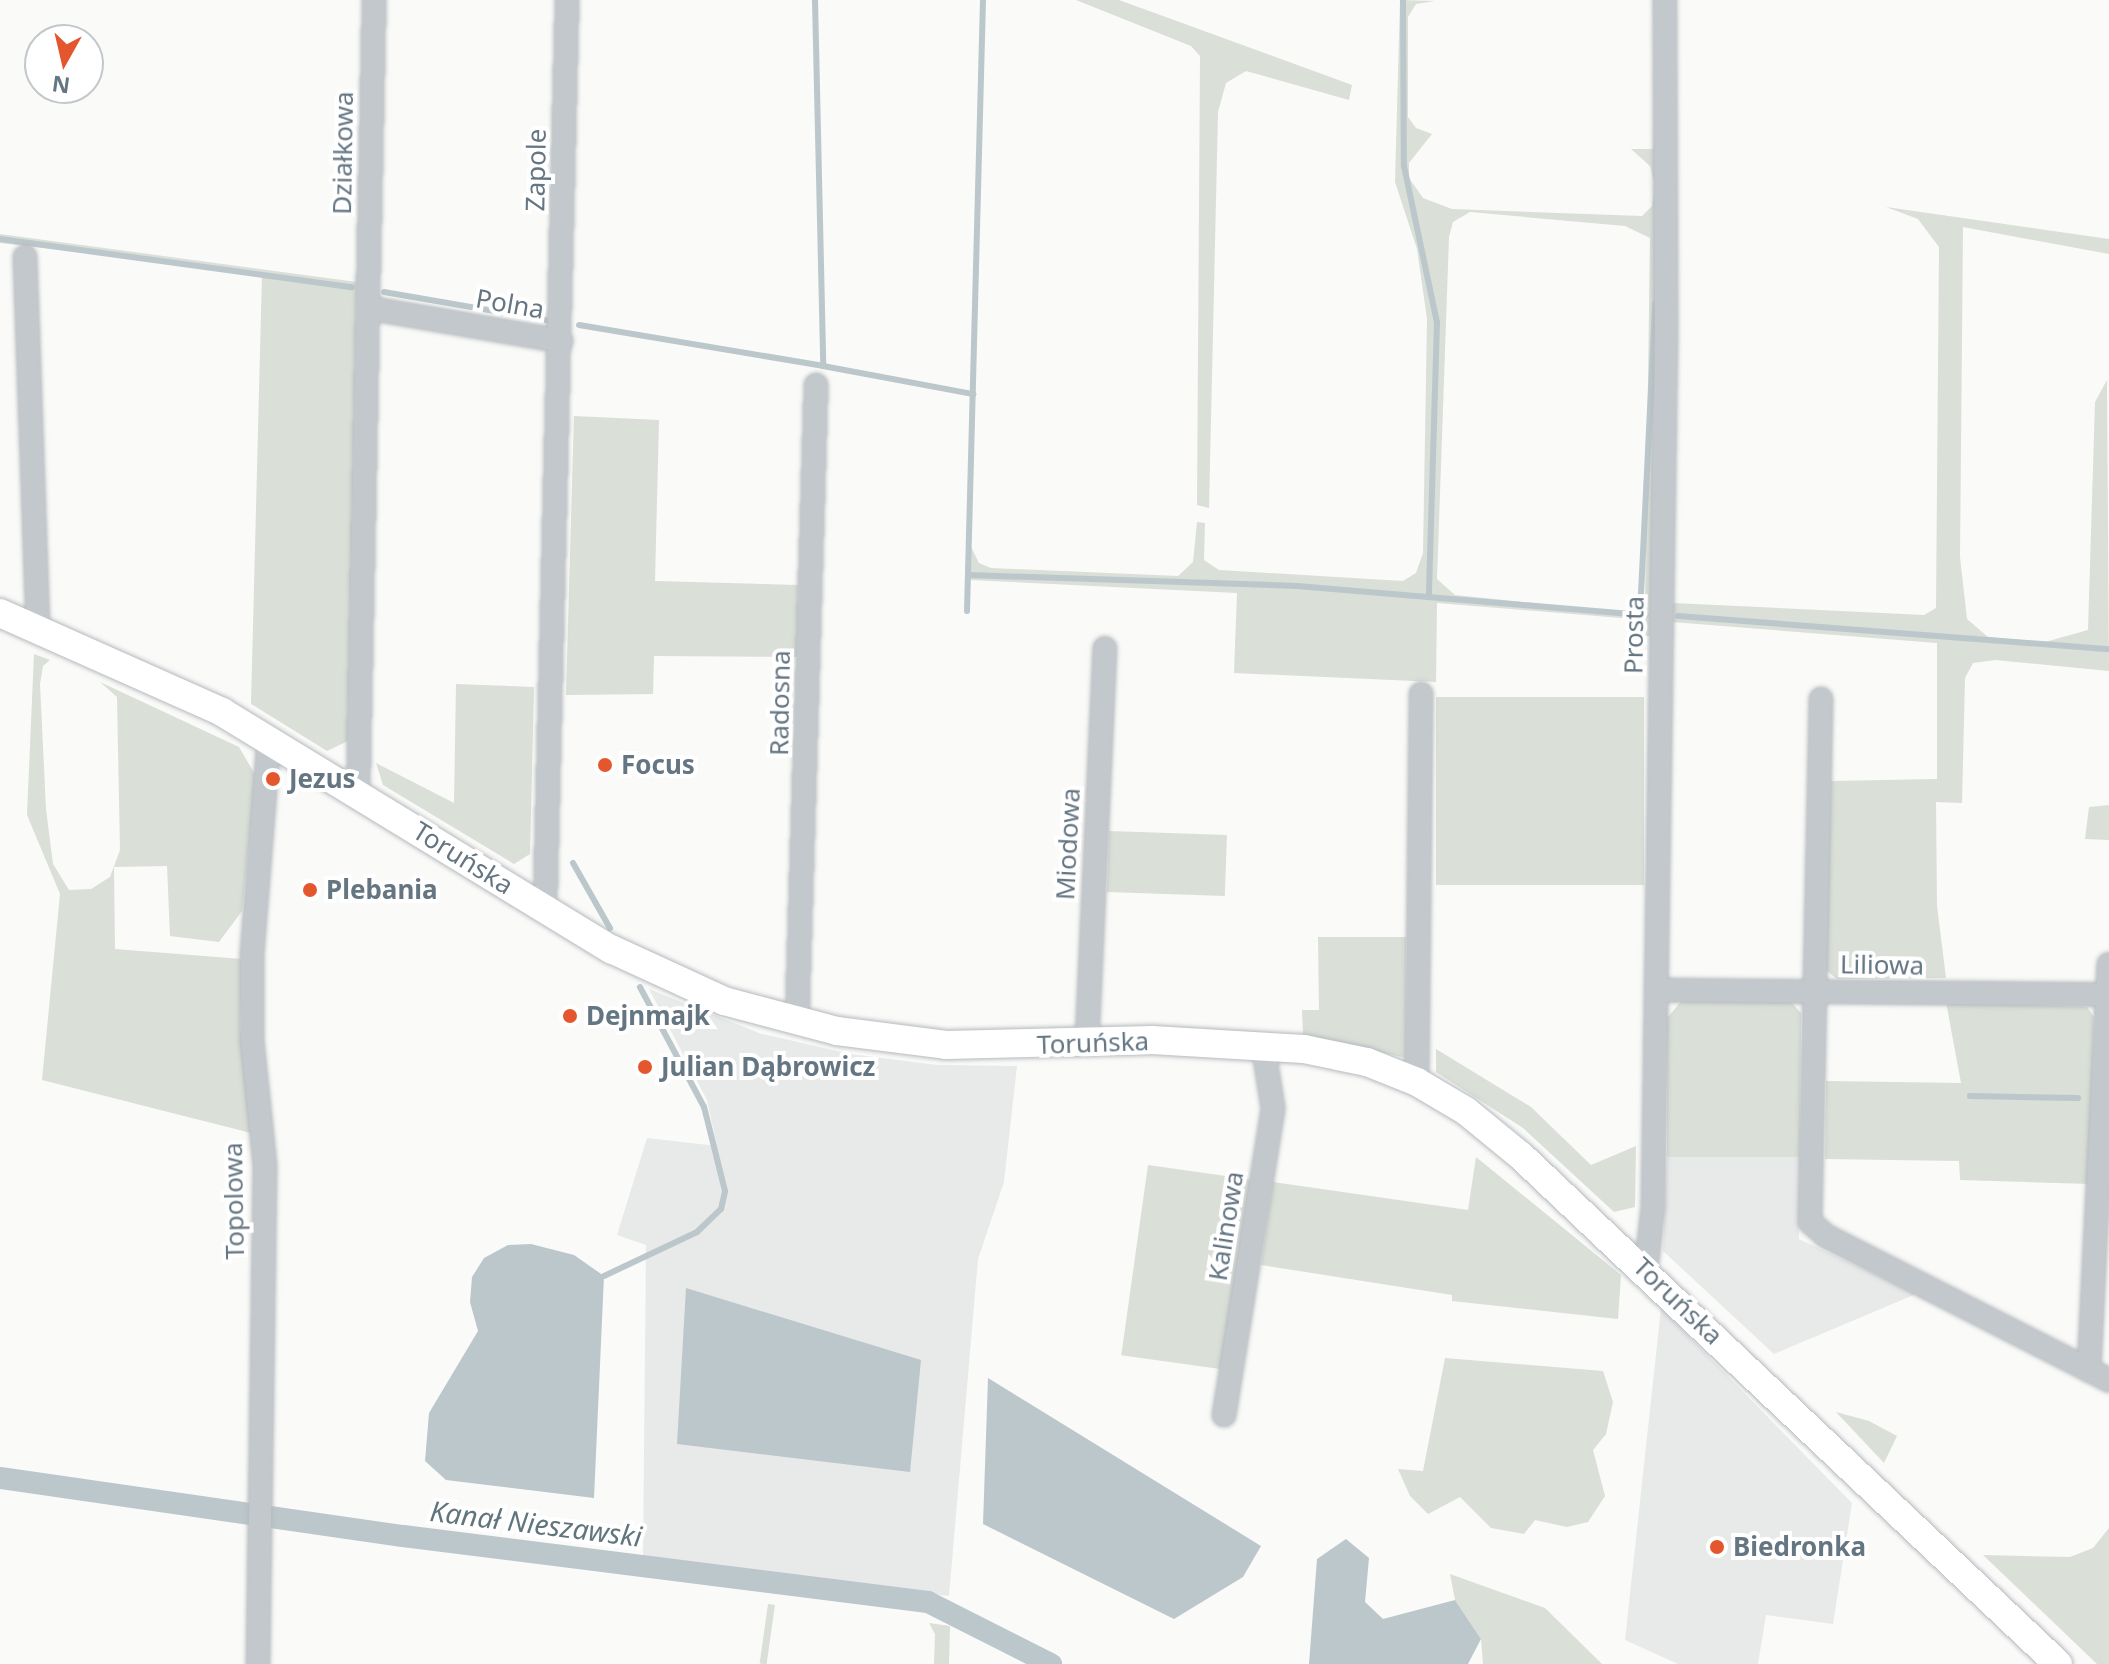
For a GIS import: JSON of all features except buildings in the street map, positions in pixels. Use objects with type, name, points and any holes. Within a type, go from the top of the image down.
[{"type":"main road","name":"Toruńska","points":[[0,613],[180,691],[269,739],[545,909],[658,974],[797,1023],[946,1045],[1087,1042],[1263,1045],[1340,1056],[1417,1082],[1466,1111],[1521,1156],[1646,1270],[2058,1664]]},
{"type":"street","name":"Działkowa","points":[[368,308],[374,0]]},
{"type":"street","name":"Zapole","points":[[561,341],[567,0]]},
{"type":"street","name":"Prosta","points":[[1646,1270],[1653,1208],[1665,0]]},
{"type":"street","points":[[25,257],[38,630]]},
{"type":"street","name":"Polna","points":[[368,308],[561,341],[545,909]]},
{"type":"street","points":[[358,793],[368,308]]},
{"type":"street","name":"Radosna","points":[[797,1023],[816,385]]},
{"type":"street","name":"Miodowa","points":[[1087,1042],[1105,648]]},
{"type":"street","points":[[1417,1082],[1421,694]]},
{"type":"street","points":[[1821,699],[1812,992],[1810,1222],[1826,1236],[2099,1375],[2109,964]]},
{"type":"street","name":"Topolowa","points":[[258,1664],[265,1166],[252,1041],[252,968],[269,739]]},
{"type":"street","name":"Liliowa","points":[[1656,990],[2107,995]]},
{"type":"street","name":"Kalinowa","points":[[1224,1415],[1273,1108],[1263,1045]]},
{"type":"shaded area","points":[[1076,0],[1119,0],[1352,85],[1349,100],[1246,71],[1226,83],[1218,112],[1209,508],[1197,505],[1200,56],[1191,46]]},
{"type":"shaded area","points":[[1400,0],[1435,1],[1416,4],[1408,17],[1408,117],[1416,128],[1432,134],[1409,163],[1409,178],[1423,198],[1452,209],[1642,216],[1652,206],[1655,185],[1650,166],[1631,149],[1653,149],[1656,133],[1654,636],[1645,636],[1645,620],[1437,603],[1436,682],[1234,673],[1237,593],[970,580],[971,547],[979,563],[991,568],[1178,576],[1193,562],[1197,522],[1205,523],[1204,560],[1219,570],[1403,581],[1416,573],[1423,553],[1427,319],[1417,249],[1395,182]],"holes":[[[1470,212],[1625,226],[1650,238],[1645,600],[1631,613],[1455,595],[1437,579],[1449,237],[1453,222]]]},
{"type":"shaded area","points":[[1886,207],[2109,239],[2109,254],[1963,227],[1960,557],[1967,619],[1988,637],[2045,642],[2088,630],[2095,402],[2107,380],[2109,671],[1995,660],[1973,663],[1965,678],[1962,803],[1936,802],[1937,906],[1946,978],[1837,979],[1822,967],[1831,781],[1937,779],[1937,643],[1672,622],[1673,603],[1924,615],[1936,608],[1939,247],[1918,219]]},
{"type":"shaded area","points":[[0,234],[357,282],[348,741],[327,751],[251,704],[262,274],[0,243]]},
{"type":"shaded area","points":[[574,416],[659,420],[655,581],[798,585],[798,657],[654,656],[653,694],[566,695]]},
{"type":"shaded area","points":[[34,654],[50,660],[43,666],[40,684],[46,809],[53,864],[69,890],[91,889],[110,877],[120,850],[117,697],[100,682],[239,747],[256,776],[242,911],[219,942],[170,936],[167,866],[114,867],[115,949],[242,959],[240,1028],[255,1134],[42,1080],[60,894],[27,815]]},
{"type":"shaded area","points":[[456,684],[534,687],[530,854],[514,864],[383,785],[376,763],[454,803]]},
{"type":"shaded area","points":[[1436,697],[1644,697],[1644,885],[1436,885]]},
{"type":"shaded area","points":[[2109,805],[2109,840],[2085,839],[2089,807]]},
{"type":"shaded area","points":[[1109,831],[1227,835],[1225,896],[1107,892]]},
{"type":"shaded area","points":[[1318,937],[1406,937],[1406,1058],[1303,1034],[1302,1010],[1319,1010]]},
{"type":"shaded area","points":[[649,989],[759,1033],[850,1054],[937,1065],[1017,1066],[1004,1182],[978,1259],[949,1596],[643,1556],[646,1245],[617,1235],[647,1138],[717,1146],[707,1100]]},
{"type":"shaded area","points":[[1684,998],[1791,1002],[1801,1013],[1800,1157],[1667,1157],[1667,1018]]},
{"type":"shaded area","points":[[1946,1002],[2087,1007],[2094,1017],[2090,1184],[1960,1180],[1959,1161],[1825,1159],[1826,1081],[1961,1083]]},
{"type":"shaded area","points":[[1436,1049],[1531,1107],[1591,1165],[1636,1146],[1635,1207],[1614,1212],[1523,1128],[1436,1072]]},
{"type":"shaded area","points":[[1476,1157],[1621,1275],[1618,1319],[1452,1301],[1452,1295],[1261,1265],[1273,1182],[1468,1210]]},
{"type":"shaded area","points":[[1667,1157],[1800,1157],[1799,1239],[1916,1294],[1774,1354],[1663,1251]]},
{"type":"shaded area","points":[[1148,1165],[1254,1180],[1227,1370],[1121,1355]]},
{"type":"shaded area","points":[[531,1244],[574,1255],[604,1276],[594,1498],[446,1480],[425,1461],[429,1413],[478,1331],[470,1302],[472,1277],[484,1258],[508,1245]]},
{"type":"shaded area","points":[[686,1288],[921,1360],[910,1472],[677,1444]]},
{"type":"shaded area","points":[[1661,1308],[1852,1503],[1833,1624],[1766,1615],[1758,1664],[1678,1664],[1625,1640]]},
{"type":"shaded area","points":[[1445,1358],[1603,1371],[1613,1402],[1606,1434],[1593,1450],[1605,1496],[1588,1522],[1567,1527],[1535,1520],[1524,1534],[1491,1528],[1460,1497],[1428,1514],[1410,1496],[1398,1469],[1423,1471]]},
{"type":"shaded area","points":[[988,1378],[1261,1546],[1243,1577],[1174,1619],[983,1524]]},
{"type":"shaded area","points":[[1836,1412],[1869,1421],[1897,1436],[1884,1463]]},
{"type":"shaded area","points":[[2109,1528],[2109,1664],[2097,1664],[1983,1555],[2070,1557],[2093,1548]]},
{"type":"shaded area","points":[[1346,1539],[1369,1558],[1365,1602],[1383,1619],[1455,1600],[1481,1639],[1468,1664],[1309,1664],[1317,1559]]},
{"type":"shaded area","points":[[1450,1574],[1545,1608],[1602,1664],[1483,1664],[1481,1639],[1455,1600]]},
{"type":"shaded area","points":[[768,1604],[775,1605],[767,1664],[760,1663]]},
{"type":"shaded area","points":[[929,1623],[950,1626],[949,1664],[934,1664],[935,1634]]},
{"type":"waterway","points":[[815,0],[823,366],[973,394]]},
{"type":"waterway","points":[[967,611],[983,0]]},
{"type":"waterway","points":[[1403,0],[1404,166],[1437,322],[1429,597]]},
{"type":"waterway","points":[[0,239],[352,287]]},
{"type":"waterway","points":[[384,292],[552,321]]},
{"type":"waterway","points":[[1640,614],[1655,303]]},
{"type":"waterway","points":[[579,325],[823,366]]},
{"type":"waterway","points":[[968,575],[1297,586],[1646,615]]},
{"type":"waterway","points":[[1678,616],[2109,649]]},
{"type":"waterway","points":[[573,863],[610,928]]},
{"type":"waterway","points":[[604,1276],[697,1232],[721,1209],[725,1191],[704,1107],[640,987]]},
{"type":"waterway","points":[[1970,1096],[2078,1098]]},
{"type":"waterway","name":"Kanał Nieszawski","points":[[0,1478],[403,1536],[928,1602],[1051,1664]]},
{"type":"place","name":"Focus","points":[[605,765]]},
{"type":"place","name":"Jezus","points":[[273,779]]},
{"type":"place","name":"Plebania","points":[[310,890]]},
{"type":"place","name":"Dejnmajk","points":[[570,1016]]},
{"type":"place","name":"Julian Dąbrowicz","points":[[645,1067]]},
{"type":"place","name":"Biedronka","points":[[1717,1547]]}]
